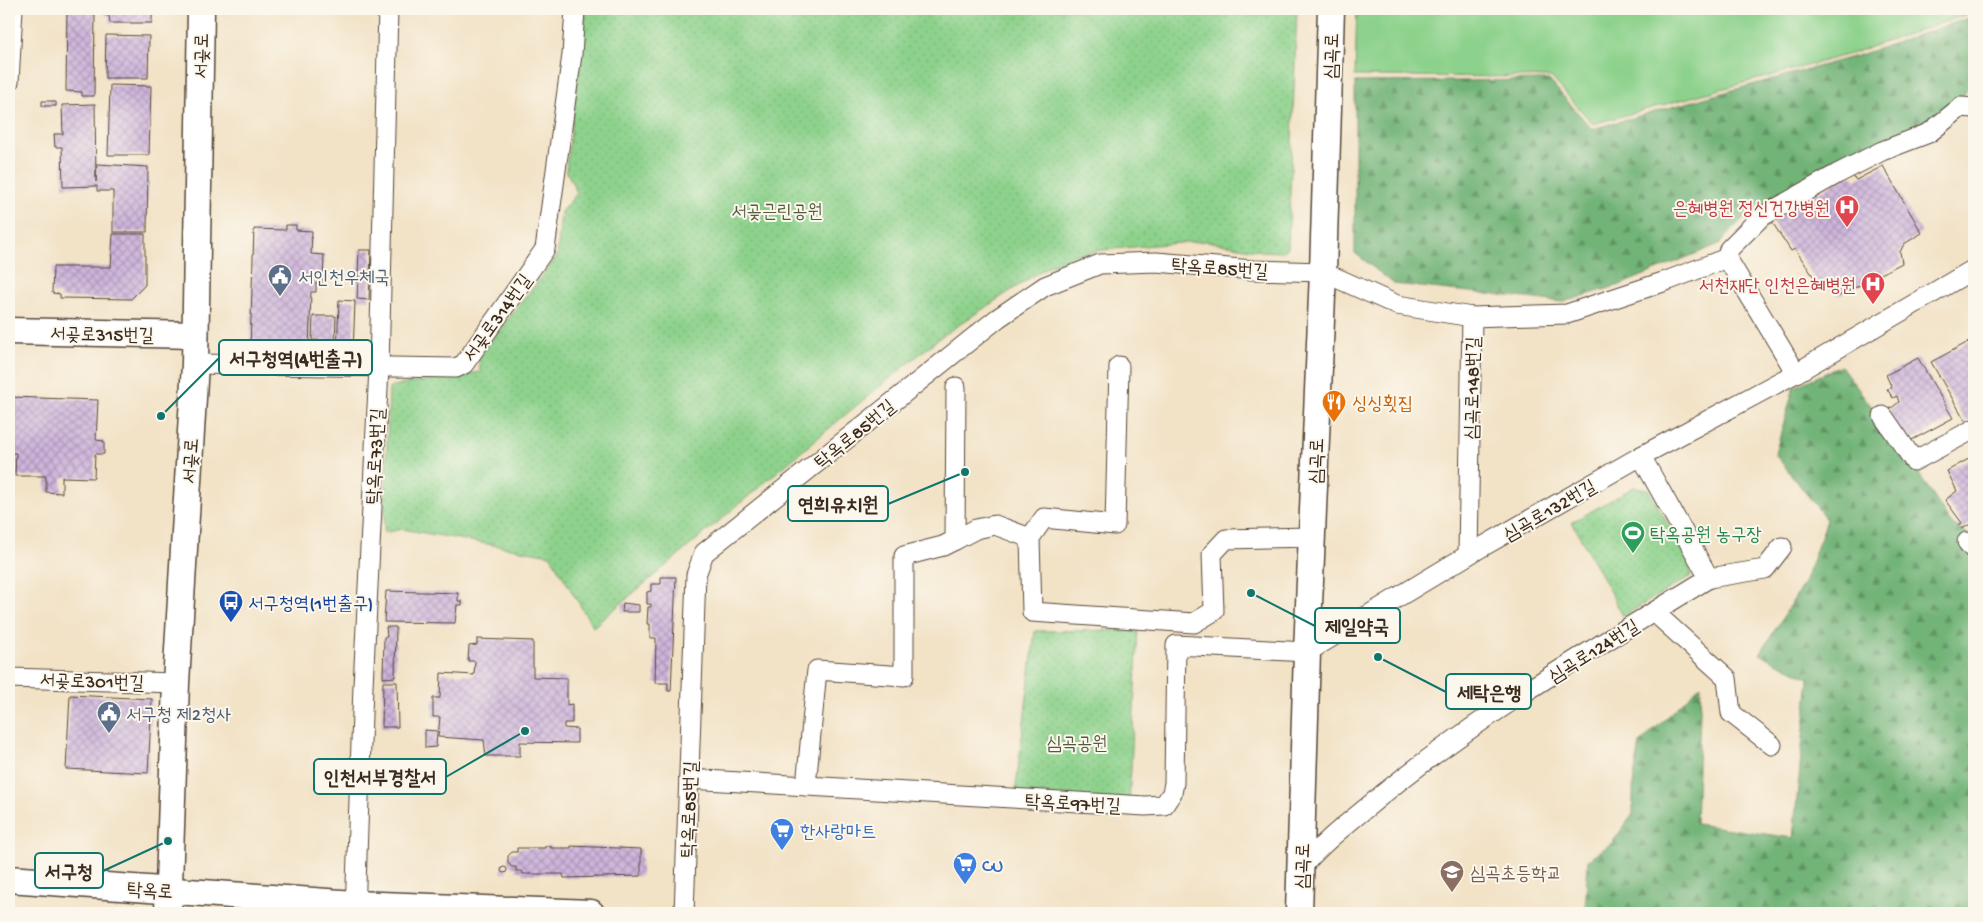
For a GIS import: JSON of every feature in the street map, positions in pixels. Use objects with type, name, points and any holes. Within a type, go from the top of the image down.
[{"type":"street","points":[[9,82],[13,9]]},
{"type":"street","name":"서곶로","points":[[168,902],[176,683],[195,364],[201,9]]},
{"type":"street","name":"탁옥로73번길","points":[[355,908],[363,686],[379,368],[388,9]]},
{"type":"street","name":"서곶로314번길","points":[[195,364],[456,368],[464,364],[545,249],[572,55],[575,9]]},
{"type":"street","name":"심곡로","points":[[1300,913],[1307,652],[1323,272],[1331,9]]},
{"type":"street","points":[[1796,373],[1727,258],[1729,249],[1761,217],[1859,162],[1929,133],[1961,108],[1974,108]]},
{"type":"street","points":[[1472,317],[1567,314],[1669,280],[1727,258]]},
{"type":"street","name":"탁옥로85번길","points":[[684,913],[696,575],[704,553],[998,318],[1045,286],[1100,264],[1156,262],[1253,270],[1323,272]]},
{"type":"street","name":"심곡로132번길","points":[[1307,652],[1468,555],[1641,456],[1796,373],[1974,269]]},
{"type":"street","name":"심곡로148번길","points":[[1323,272],[1397,305],[1472,317],[1468,555]]},
{"type":"street","name":"서곶로315번길","points":[[9,331],[195,335]]},
{"type":"street","points":[[1119,366],[1115,525],[1044,518],[1030,538],[1032,612],[1194,623],[1214,611],[1212,554],[1226,539],[1312,537]]},
{"type":"street","points":[[955,540],[956,387]]},
{"type":"street","points":[[1883,416],[1914,461],[1974,429]]},
{"type":"street","points":[[1641,456],[1709,578],[1765,568],[1782,547]]},
{"type":"street","points":[[806,786],[817,670],[904,676],[904,556],[943,546],[976,529],[995,525],[1030,538]]},
{"type":"street","name":"심곡로124번길","points":[[1301,868],[1317,848],[1413,770],[1510,702],[1709,578]]},
{"type":"street","points":[[1654,612],[1727,678],[1731,713],[1772,746]]},
{"type":"street","name":"탁옥로97번길","points":[[689,779],[1008,799],[1145,806],[1164,805],[1172,793],[1174,782],[1176,645],[1307,652]]},
{"type":"street","name":"서곶로301번길","points":[[9,678],[176,683]]},
{"type":"street","name":"탁옥로","points":[[9,878],[168,902],[590,913]]},
{"type":"green space","name":"서곶근린공원","points":[[586,9],[1297,9],[1288,248],[1282,252],[1262,251],[1206,241],[1154,245],[1075,255],[1045,268],[942,336],[593,627],[550,555],[402,529],[384,533],[389,389],[393,386],[480,372],[479,356],[557,257],[561,212],[577,193],[566,170]]},
{"type":"green space","points":[[1357,9],[1593,9],[1597,11],[1601,9],[1974,9],[1974,12],[1850,54],[1593,124],[1551,77],[1355,76]]},
{"type":"green space","points":[[1974,16],[1974,83],[1966,90],[1958,106],[1927,130],[1861,150],[1752,209],[1719,244],[1620,285],[1563,302],[1394,284],[1355,253],[1355,82],[1549,80],[1592,129],[1860,55]]},
{"type":"green space","points":[[1841,366],[1902,447],[1950,522],[1974,539],[1974,913],[1585,913],[1588,860],[1612,843],[1633,814],[1633,784],[1640,743],[1701,685],[1696,824],[1793,838],[1809,678],[1760,654],[1804,583],[1827,520],[1775,454],[1794,387]]},
{"type":"green space","points":[[1634,487],[1648,489],[1691,565],[1691,576],[1623,616],[1572,522]]},
{"type":"green space","name":"심곡공원","points":[[1138,630],[1129,806],[1014,803],[1035,631]]},
{"type":"building","points":[[67,9],[95,9],[94,96],[82,96],[82,92],[66,91]]},
{"type":"building","points":[[105,9],[152,9],[152,23],[110,23],[109,16],[105,15]]},
{"type":"building","points":[[106,35],[149,36],[148,78],[105,78]]},
{"type":"building","points":[[110,85],[151,86],[149,155],[108,155]]},
{"type":"building","points":[[42,101],[56,102],[56,106],[42,106]]},
{"type":"building","points":[[95,104],[96,182],[97,164],[148,167],[147,232],[113,232],[113,191],[97,191],[97,186],[63,187],[62,147],[55,147],[54,134],[63,134],[62,105]]},
{"type":"building","name":"은혜병원 정신건강병원","points":[[1883,166],[1922,233],[1904,244],[1900,252],[1902,263],[1839,296],[1834,289],[1828,289],[1824,284],[1819,285],[1795,249],[1791,251],[1772,222],[1772,219],[1851,174],[1856,180]]},
{"type":"building","points":[[286,225],[296,225],[296,230],[312,231],[311,254],[324,255],[323,283],[316,283],[316,292],[311,292],[309,350],[250,348],[254,229],[286,230]]},
{"type":"building","points":[[113,234],[145,234],[145,285],[131,299],[60,298],[60,294],[52,293],[53,267],[111,267]]},
{"type":"building","points":[[359,250],[371,250],[369,300],[357,299]]},
{"type":"building","points":[[339,300],[355,301],[353,354],[337,353]]},
{"type":"building","points":[[313,316],[336,316],[335,341],[312,340]]},
{"type":"building","points":[[1974,339],[1974,418],[1966,422],[1931,362]]},
{"type":"building","points":[[1918,358],[1953,418],[1910,441],[1884,415],[1891,411],[1890,409],[1899,402],[1897,396],[1893,398],[1887,389],[1892,388],[1886,375]]},
{"type":"building","points":[[9,397],[98,400],[96,440],[104,441],[104,454],[95,454],[94,478],[62,477],[62,493],[46,492],[46,476],[15,476],[16,453],[11,453],[11,468],[9,468]]},
{"type":"building","points":[[1974,456],[1974,528],[1971,524],[1962,529],[1958,525],[1962,523],[1945,500],[1957,491],[1947,471]]},
{"type":"building","points":[[661,577],[676,577],[671,691],[668,691],[668,683],[655,683],[656,638],[650,638],[650,624],[647,624],[648,607],[651,607],[651,604],[647,604],[647,592],[651,591],[651,584],[661,584]]},
{"type":"building","points":[[386,591],[458,593],[458,601],[462,601],[462,605],[457,605],[455,623],[384,622]]},
{"type":"building","points":[[623,603],[639,605],[639,612],[622,612]]},
{"type":"building","points":[[386,627],[396,627],[395,677],[383,678],[384,637],[387,637]]},
{"type":"building","points":[[477,639],[533,641],[533,677],[567,678],[567,705],[572,704],[572,723],[564,723],[564,728],[577,729],[577,743],[520,742],[520,756],[486,756],[484,740],[438,737],[440,717],[433,717],[433,698],[440,698],[441,673],[474,675],[475,661],[468,661],[469,646],[477,645]]},
{"type":"building","points":[[383,682],[397,682],[398,727],[382,727]]},
{"type":"building","name":"서구청 제2청사","points":[[70,695],[152,699],[148,773],[66,769]]},
{"type":"building","points":[[425,730],[437,731],[436,747],[425,748]]},
{"type":"building","points":[[545,846],[551,846],[551,848],[571,848],[571,846],[641,849],[641,876],[564,878],[563,874],[523,874],[522,871],[516,871],[516,867],[512,867],[508,863],[508,856],[512,852],[517,852],[517,848],[545,848]]},
{"type":"building","points":[[504,867],[507,870],[504,873],[501,870]]},
{"type":"place","name":"은혜병원 정신건강병원","points":[[1847,228]]},
{"type":"place","name":"서인천우체국","points":[[280,297]]},
{"type":"place","name":"서천재단 인천은혜병원","points":[[1873,305]]},
{"type":"place","name":"서구청역(4번출구)","points":[[161,416]]},
{"type":"place","name":"싱싱횟집","points":[[1334,423]]},
{"type":"place","name":"연희유치원","points":[[965,472]]},
{"type":"place","name":"탁옥공원 농구장","points":[[1633,554]]},
{"type":"place","name":"제일약국","points":[[1251,593]]},
{"type":"place","name":"서구청역(1번출구)","points":[[231,623]]},
{"type":"place","name":"세탁은행","points":[[1378,657]]},
{"type":"place","name":"인천서부경찰서","points":[[525,731]]},
{"type":"place","name":"서구청 제2청사","points":[[109,734]]},
{"type":"place","name":"서구청","points":[[168,841]]},
{"type":"place","name":"한사랑마트","points":[[782,851]]},
{"type":"place","name":"CU","points":[[965,885]]},
{"type":"place","name":"심곡초등학교","points":[[1452,893]]}]
